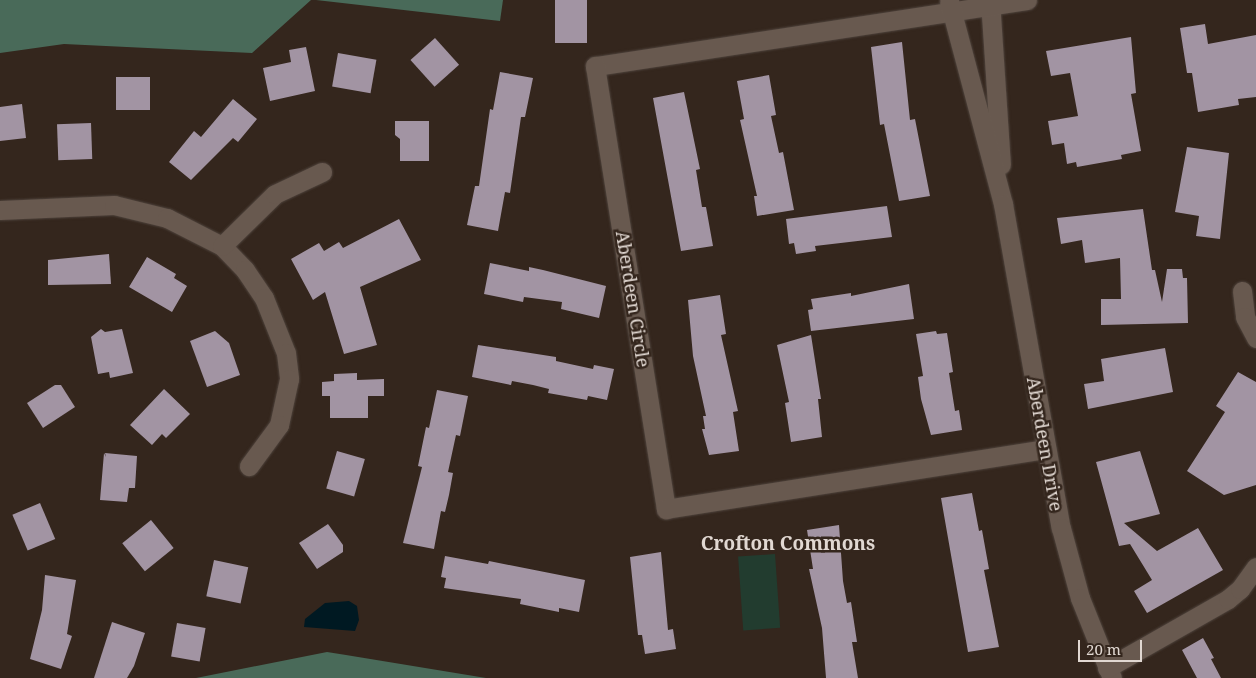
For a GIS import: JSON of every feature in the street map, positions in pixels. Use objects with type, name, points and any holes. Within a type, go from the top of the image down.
[{"type":"street","points":[[949,6],[1027,0]]},
{"type":"street","name":"Aberdeen Drive","points":[[990,3],[1003,204]]},
{"type":"street","name":"Aberdeen Drive","points":[[949,6],[1003,204],[1063,536],[1080,598],[1110,673]]},
{"type":"street","name":"Aberdeen Circle","points":[[949,6],[595,66],[666,509],[1046,449]]},
{"type":"street","points":[[222,246],[275,194],[322,172]]},
{"type":"street","points":[[0,210],[114,205],[168,218],[222,246],[245,270],[264,298],[286,353],[289,380],[279,425],[249,466]]},
{"type":"street","points":[[1242,291],[1245,317],[1256,338]]},
{"type":"street","points":[[1110,673],[1228,599],[1240,589],[1256,567]]},
{"type":"green space","points":[[0,0],[311,0],[252,53],[64,44],[0,53]]},
{"type":"green space","points":[[316,0],[503,0],[500,21]]},
{"type":"green space","points":[[775,554],[780,628],[743,630],[738,557]]},
{"type":"green space","points":[[327,652],[346,655],[486,678],[196,678]]},
{"type":"water","points":[[349,601],[357,606],[359,620],[355,631],[304,627],[305,619],[325,603]]},
{"type":"building","points":[[555,0],[587,0],[587,43],[555,43]]},
{"type":"building","points":[[1205,24],[1208,44],[1256,35],[1256,97],[1238,99],[1239,105],[1198,112],[1192,73],[1187,73],[1180,28]]},
{"type":"building","points":[[1131,37],[1136,93],[1131,94],[1141,151],[1121,155],[1122,159],[1077,167],[1076,162],[1067,164],[1064,143],[1052,145],[1048,121],[1078,116],[1070,73],[1051,76],[1046,51]]},
{"type":"building","points":[[435,38],[459,65],[435,87],[410,60]]},
{"type":"building","points":[[902,42],[910,120],[915,119],[930,196],[899,201],[884,124],[880,125],[871,47]]},
{"type":"building","points":[[306,47],[315,91],[270,101],[263,68],[291,62],[289,50]]},
{"type":"building","points":[[338,53],[376,60],[371,93],[332,86]]},
{"type":"building","points":[[500,72],[533,78],[525,117],[521,117],[510,193],[505,192],[498,231],[467,225],[475,186],[479,186],[490,109],[493,110]]},
{"type":"building","points":[[769,75],[776,115],[771,116],[779,153],[783,152],[794,210],[757,216],[754,196],[757,196],[740,120],[744,119],[737,81]]},
{"type":"building","points":[[116,77],[150,77],[150,110],[116,110]]},
{"type":"building","points":[[684,92],[700,169],[696,170],[702,207],[706,207],[713,246],[681,251],[653,98]]},
{"type":"building","points":[[233,99],[257,119],[238,142],[233,138],[191,180],[169,162],[194,131],[201,137]]},
{"type":"building","points":[[22,104],[26,138],[0,141],[0,107]]},
{"type":"building","points":[[395,121],[429,121],[429,161],[400,161],[400,139],[395,135]]},
{"type":"building","points":[[91,123],[92,159],[58,160],[57,124]]},
{"type":"building","points":[[1187,147],[1229,153],[1220,239],[1196,236],[1199,216],[1175,212]]},
{"type":"building","points":[[887,206],[892,237],[815,246],[816,251],[796,254],[794,243],[789,244],[786,219]]},
{"type":"building","points":[[1143,209],[1152,270],[1155,270],[1162,302],[1167,269],[1182,269],[1183,278],[1187,278],[1188,323],[1101,325],[1101,299],[1121,299],[1120,258],[1085,263],[1082,240],[1061,244],[1057,218]]},
{"type":"building","points":[[399,219],[421,260],[360,287],[377,345],[344,354],[325,292],[313,300],[291,259],[319,243],[324,251],[339,242],[343,248]]},
{"type":"building","points":[[109,254],[111,284],[48,285],[48,260]]},
{"type":"building","points":[[147,257],[176,274],[174,278],[187,286],[172,312],[129,287]]},
{"type":"building","points":[[490,263],[529,271],[529,267],[606,286],[599,318],[561,309],[562,302],[524,297],[523,302],[484,294]]},
{"type":"building","points":[[909,284],[914,319],[811,331],[808,310],[813,309],[811,299],[851,293],[851,296]]},
{"type":"building","points":[[720,295],[726,334],[721,335],[738,411],[733,412],[739,451],[709,455],[702,429],[705,429],[703,416],[706,416],[693,356],[688,300]]},
{"type":"building","points":[[101,329],[105,332],[122,329],[133,373],[110,378],[109,372],[98,374],[91,337]]},
{"type":"building","points":[[215,331],[229,343],[240,375],[207,387],[190,341]]},
{"type":"building","points":[[936,331],[937,334],[947,333],[953,372],[949,373],[955,411],[959,410],[962,430],[931,435],[921,399],[918,377],[923,376],[916,334]]},
{"type":"building","points":[[811,335],[821,399],[818,399],[822,437],[791,442],[785,403],[789,402],[777,345]]},
{"type":"building","points":[[478,345],[556,357],[556,361],[593,369],[594,365],[614,369],[607,400],[588,396],[587,400],[548,393],[549,389],[533,385],[512,381],[511,385],[472,377]]},
{"type":"building","points":[[1165,348],[1173,392],[1088,409],[1084,384],[1104,381],[1101,359]]},
{"type":"building","points":[[1238,372],[1256,382],[1256,485],[1224,495],[1187,471],[1225,412],[1216,406]]},
{"type":"building","points":[[357,373],[357,380],[384,379],[384,396],[368,396],[368,418],[330,418],[330,396],[322,396],[322,382],[334,381],[334,374]]},
{"type":"building","points":[[55,385],[61,385],[75,407],[43,428],[27,403]]},
{"type":"building","points":[[164,389],[190,414],[166,438],[162,434],[152,445],[130,425]]},
{"type":"building","points":[[437,390],[468,396],[460,436],[456,435],[448,472],[453,473],[449,495],[445,512],[441,511],[434,549],[403,543],[422,467],[418,466],[426,427],[429,428]]},
{"type":"building","points":[[337,451],[365,459],[354,496],[326,488]]},
{"type":"building","points":[[1140,451],[1160,514],[1124,523],[1157,551],[1198,528],[1223,570],[1147,613],[1134,591],[1152,580],[1130,544],[1119,546],[1096,462]]},
{"type":"building","points":[[104,453],[106,457],[105,453],[137,456],[135,488],[129,488],[127,502],[100,500]]},
{"type":"building","points":[[972,493],[979,531],[982,530],[989,569],[984,570],[999,647],[968,652],[941,498]]},
{"type":"building","points":[[40,503],[55,539],[28,551],[12,515]]},
{"type":"building","points":[[151,520],[174,548],[145,571],[122,543]]},
{"type":"building","points":[[328,524],[343,545],[343,552],[317,569],[299,543]]},
{"type":"building","points":[[839,525],[843,581],[847,603],[851,602],[857,642],[852,642],[858,678],[826,678],[822,628],[809,569],[813,569],[807,530]]},
{"type":"building","points":[[661,552],[668,630],[673,629],[676,649],[645,654],[642,635],[638,635],[630,557]]},
{"type":"building","points":[[445,556],[488,564],[489,561],[585,580],[579,612],[559,608],[559,612],[520,604],[521,599],[444,588],[446,578],[441,577]]},
{"type":"building","points":[[214,560],[248,567],[241,603],[206,596]]},
{"type":"building","points":[[45,575],[76,580],[67,634],[72,636],[61,669],[30,659],[42,610]]},
{"type":"building","points":[[112,622],[145,633],[134,666],[127,678],[94,678]]},
{"type":"building","points":[[177,623],[206,628],[200,662],[171,656]]},
{"type":"building","points":[[1203,638],[1214,658],[1211,659],[1221,678],[1197,678],[1182,650]]},
{"type":"district","name":"Crofton Commons","points":[[788,544]]}]
